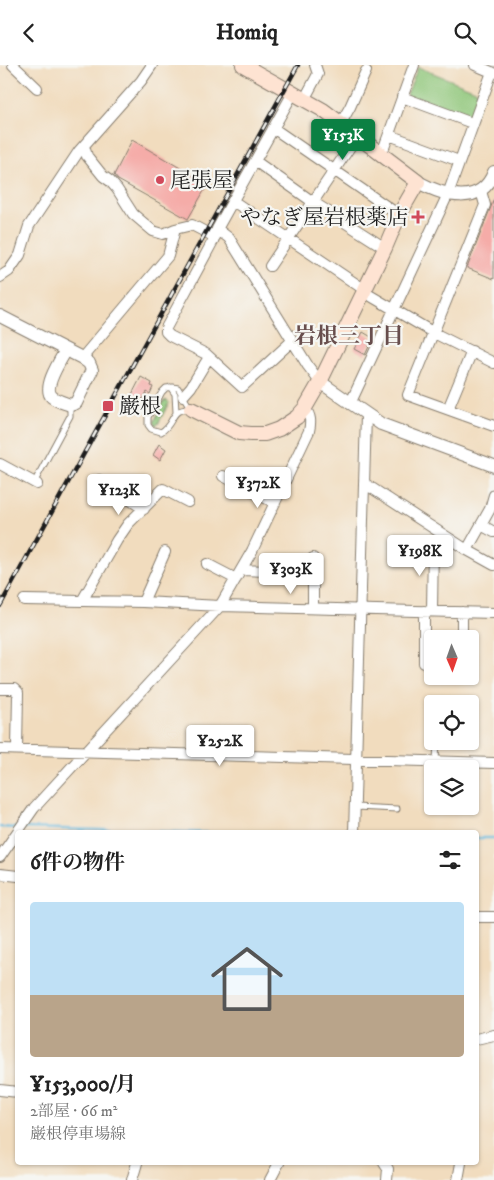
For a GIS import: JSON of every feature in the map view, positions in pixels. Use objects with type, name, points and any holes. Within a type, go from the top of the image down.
[{"type":"main road","points":[[191,409],[239,433],[265,434],[289,424],[305,408],[320,383],[399,215],[418,182],[324,110],[243,65]]},
{"type":"street","points":[[13,65],[37,88]]},
{"type":"street","points":[[0,277],[9,271],[20,255],[29,226],[84,145],[142,81],[152,65]]},
{"type":"street","points":[[292,341],[242,387],[209,357],[170,336],[166,332],[166,327],[273,128],[318,74],[315,65]]},
{"type":"street","points":[[382,153],[414,65]]},
{"type":"street","points":[[350,404],[448,194],[472,123],[493,73],[475,65]]},
{"type":"street","points":[[341,123],[366,71]]},
{"type":"street","points":[[402,97],[472,123]]},
{"type":"street","points":[[273,128],[399,215]]},
{"type":"street","points":[[270,266],[358,135]]},
{"type":"street","points":[[389,135],[459,161]]},
{"type":"street","points":[[84,145],[87,156],[103,176],[117,189],[133,214],[153,231],[163,235],[175,229],[192,225],[229,238],[320,383],[381,424],[494,466]]},
{"type":"street","points":[[255,161],[313,202],[385,248]]},
{"type":"street","points":[[418,182],[431,189],[448,194],[465,195],[480,191],[490,182],[494,172]]},
{"type":"street","points":[[480,191],[485,205],[408,395],[494,426]]},
{"type":"street","points":[[233,201],[364,291],[434,333],[494,363]]},
{"type":"street","points":[[82,358],[168,256],[175,229]]},
{"type":"street","points":[[0,316],[82,358],[89,363],[92,370],[76,403],[70,405],[52,397],[49,391],[51,379],[66,350]]},
{"type":"street","points":[[448,409],[472,351]]},
{"type":"street","points":[[183,396],[191,387],[209,357]]},
{"type":"street","points":[[19,830],[34,808],[220,606],[252,551],[309,431],[310,415],[305,408]]},
{"type":"street","points":[[354,830],[366,415]]},
{"type":"street","points":[[0,465],[36,484]]},
{"type":"street","points":[[223,476],[275,503]]},
{"type":"street","points":[[99,481],[144,509]]},
{"type":"street","points":[[364,483],[494,565]]},
{"type":"street","points":[[82,601],[128,524],[163,489],[188,502]]},
{"type":"street","points":[[467,549],[490,509],[494,495]]},
{"type":"street","points":[[480,525],[494,532]]},
{"type":"street","points":[[427,630],[433,543]]},
{"type":"street","points":[[143,601],[165,552]]},
{"type":"street","points":[[313,558],[313,608]]},
{"type":"street","points":[[208,564],[236,579]]},
{"type":"street","points":[[242,570],[313,573]]},
{"type":"street","points":[[24,600],[143,601],[220,606],[494,613]]},
{"type":"street","points":[[462,612],[462,630]]},
{"type":"street","points":[[0,689],[14,689],[18,693],[17,749]]},
{"type":"street","points":[[0,749],[424,761]]},
{"type":"street","points":[[479,762],[494,763]]},
{"type":"street","points":[[0,857],[15,835]]},
{"type":"street","points":[[0,874],[15,876]]},
{"type":"street","points":[[479,917],[494,917]]},
{"type":"street","points":[[479,1038],[494,1035]]},
{"type":"street","points":[[0,1090],[15,1092]]},
{"type":"street","points":[[132,1180],[136,1165]]},
{"type":"street","points":[[270,1180],[278,1165]]},
{"type":"street","points":[[385,1165],[388,1169],[387,1180]]},
{"type":"street","points":[[458,1180],[461,1165]]},
{"type":"lane","points":[[170,387],[175,394],[176,412],[167,428],[162,431],[151,429],[148,425],[148,417],[162,392],[170,387],[178,388],[191,409]]},
{"type":"lane","points":[[36,484],[70,416],[70,405]]},
{"type":"lane","points":[[176,412],[191,409]]},
{"type":"lane","points":[[355,807],[397,809]]},
{"type":"green space","points":[[418,67],[483,93],[472,122],[406,97]]},
{"type":"green space","points":[[167,400],[169,403],[156,426],[154,422],[164,401]]},
{"type":"building","name":"尾張屋","points":[[132,140],[208,184],[188,219],[118,180],[114,175]]},
{"type":"building","points":[[494,199],[494,279],[467,268]]},
{"type":"building","points":[[363,332],[373,338],[365,355],[354,349]]},
{"type":"building","points":[[141,377],[152,383],[151,386],[153,387],[150,394],[147,392],[143,399],[141,397],[136,406],[128,402]]},
{"type":"building","points":[[159,444],[166,449],[160,460],[153,455]]},
{"type":"waterway","points":[[0,827],[16,828]]},
{"type":"waterway","points":[[24,828],[100,830]]},
{"type":"waterway","points":[[479,838],[494,838]]},
{"type":"railway","points":[[0,606],[298,65]]},
{"type":"place","name":"尾張屋","points":[[160,180]]},
{"type":"place","name":"やなぎ屋岩根薬店","points":[[418,217]]},
{"type":"place","name":"巌根","points":[[108,406]]},
{"type":"district","name":"岩根三丁目","points":[[349,335]]}]
